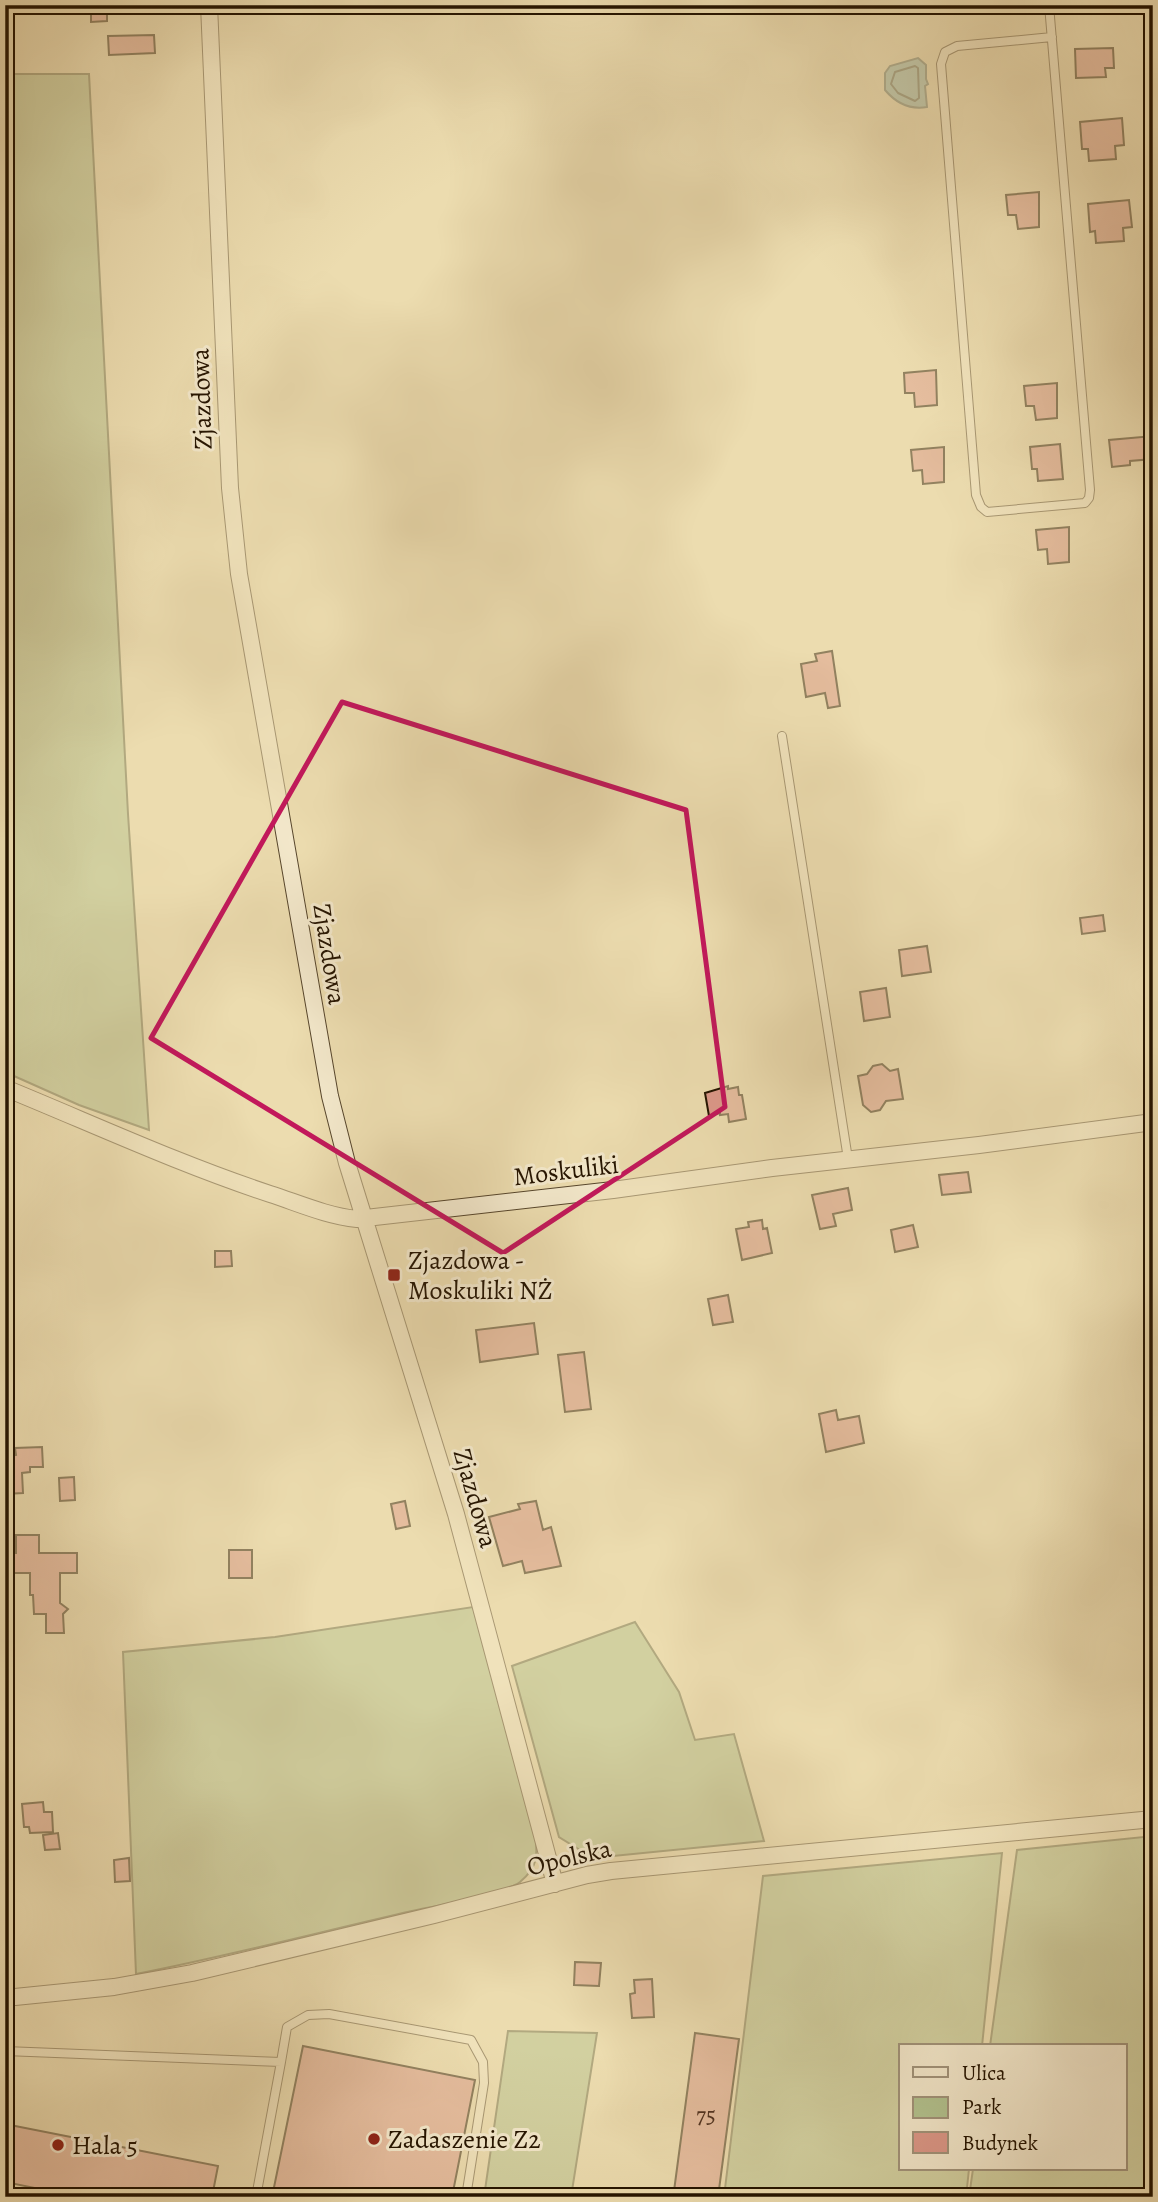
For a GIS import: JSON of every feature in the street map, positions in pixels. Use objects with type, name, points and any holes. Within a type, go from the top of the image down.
[{"type":"street","name":"Zjazdowa","points":[[209,5],[230,488],[235,543],[324,1069],[347,1163],[459,1527],[555,1884]]},
{"type":"street","name":"Moskuliki","points":[[5,1088],[142,1146],[239,1183],[339,1216],[365,1218],[1153,1122]]},
{"type":"street","name":"Opolska","points":[[6,1998],[114,1987],[192,1973],[587,1875],[631,1868],[1153,1819]]},
{"type":"lane","points":[[1049,5],[1052,37],[1090,489],[1089,498],[1085,503],[987,512],[981,507],[976,495],[941,64],[945,52],[957,46],[1052,37]]},
{"type":"lane","points":[[782,736],[848,1159]]},
{"type":"lane","points":[[5,1956],[6,1998]]},
{"type":"lane","points":[[256,2197],[288,2027],[308,2015],[329,2014],[471,2040],[483,2062],[484,2083],[466,2197]]},
{"type":"lane","points":[[5,2051],[281,2062]]},
{"type":"highlighted area","points":[[342,702],[686,810],[725,1107],[503,1253],[151,1038]]},
{"type":"green space","points":[[5,74],[89,74],[128,814],[149,1130],[79,1105],[5,1072]]},
{"type":"green space","points":[[473,1607],[535,1834],[535,1860],[526,1876],[512,1886],[485,1895],[136,1974],[123,1652],[275,1637]]},
{"type":"green space","points":[[635,1622],[679,1692],[695,1740],[734,1734],[764,1841],[593,1858],[559,1837],[512,1666]]},
{"type":"green space","points":[[1153,1836],[1153,2197],[969,2197],[973,2170],[1126,2170],[1126,2044],[990,2044],[1017,1850]]},
{"type":"green space","points":[[1002,1853],[982,2044],[899,2044],[899,2170],[969,2170],[966,2197],[724,2197],[763,1876]]},
{"type":"green space","points":[[508,2031],[597,2033],[571,2197],[484,2197]]},
{"type":"water","points":[[918,58],[926,65],[927,107],[904,104],[885,90],[885,73],[890,66]]},
{"type":"building","points":[[91,5],[107,5],[107,21],[91,22]]},
{"type":"building","points":[[154,35],[155,53],[109,55],[108,36]]},
{"type":"building","points":[[1113,48],[1114,68],[1105,68],[1106,77],[1076,78],[1075,49]]},
{"type":"building","points":[[1122,118],[1124,145],[1115,146],[1116,159],[1089,161],[1088,149],[1082,149],[1080,122]]},
{"type":"building","points":[[1039,192],[1039,227],[1018,229],[1016,215],[1008,215],[1006,195]]},
{"type":"building","points":[[1129,200],[1132,227],[1123,228],[1124,241],[1096,243],[1095,231],[1090,232],[1088,204]]},
{"type":"building","points":[[936,370],[937,405],[915,407],[914,393],[905,393],[904,373]]},
{"type":"building","points":[[1057,383],[1057,418],[1036,420],[1034,406],[1026,406],[1024,386]]},
{"type":"building","points":[[1153,436],[1153,459],[1130,461],[1130,465],[1112,467],[1109,440]]},
{"type":"building","points":[[1060,444],[1063,479],[1038,481],[1037,469],[1032,469],[1030,447]]},
{"type":"building","points":[[944,447],[944,482],[923,484],[922,470],[913,471],[911,450]]},
{"type":"building","points":[[1069,527],[1069,562],[1048,564],[1047,549],[1038,550],[1036,530]]},
{"type":"building","points":[[832,651],[840,706],[828,708],[825,693],[806,697],[801,664],[817,661],[815,654]]},
{"type":"building","points":[[1103,915],[1105,931],[1082,934],[1080,918]]},
{"type":"building","points":[[927,946],[931,972],[902,976],[899,950]]},
{"type":"building","points":[[886,988],[890,1017],[864,1021],[860,992]]},
{"type":"building","points":[[882,1064],[890,1071],[898,1069],[903,1099],[886,1101],[880,1110],[871,1112],[863,1105],[858,1076],[867,1074],[873,1066]]},
{"type":"building","points":[[728,1086],[728,1089],[738,1087],[746,1119],[729,1122],[728,1114],[709,1116],[705,1093]]},
{"type":"building","points":[[968,1172],[971,1192],[942,1195],[939,1175]]},
{"type":"building","points":[[848,1188],[852,1210],[833,1214],[836,1226],[820,1229],[812,1195]]},
{"type":"building","points":[[762,1220],[763,1229],[767,1228],[772,1253],[742,1260],[736,1229],[749,1227],[748,1222]]},
{"type":"building","points":[[913,1225],[918,1247],[895,1252],[891,1230]]},
{"type":"building","points":[[215,1251],[231,1251],[232,1266],[215,1267]]},
{"type":"building","points":[[728,1295],[733,1322],[713,1325],[708,1299]]},
{"type":"building","points":[[534,1323],[538,1354],[480,1362],[476,1330]]},
{"type":"building","points":[[584,1352],[591,1409],[565,1412],[558,1355]]},
{"type":"building","points":[[836,1410],[838,1420],[859,1416],[864,1443],[826,1452],[819,1414]]},
{"type":"building","points":[[42,1447],[43,1467],[30,1467],[30,1472],[22,1473],[23,1493],[5,1494],[5,1460],[16,1455],[15,1448]]},
{"type":"building","points":[[74,1477],[75,1500],[60,1501],[59,1478]]},
{"type":"building","points":[[405,1501],[410,1526],[396,1529],[391,1504]]},
{"type":"building","points":[[536,1501],[543,1530],[551,1527],[561,1566],[525,1573],[522,1561],[503,1566],[489,1517],[520,1509],[518,1504]]},
{"type":"building","points":[[16,1535],[39,1535],[39,1553],[77,1553],[77,1573],[60,1573],[60,1603],[68,1609],[63,1614],[64,1633],[46,1633],[46,1614],[34,1614],[33,1595],[30,1595],[30,1573],[10,1573],[10,1553],[16,1553]]},
{"type":"building","points":[[229,1550],[252,1550],[252,1578],[229,1578]]},
{"type":"building","points":[[43,1802],[44,1812],[52,1812],[53,1832],[30,1833],[29,1827],[24,1827],[22,1804]]},
{"type":"building","points":[[58,1833],[60,1849],[45,1850],[43,1835]]},
{"type":"building","points":[[129,1858],[130,1881],[115,1882],[114,1860]]},
{"type":"building","points":[[575,1962],[601,1963],[599,1986],[574,1985]]},
{"type":"building","points":[[652,1979],[654,2017],[632,2018],[630,1994],[635,1993],[634,1980]]},
{"type":"building","points":[[695,2033],[739,2039],[718,2197],[674,2191]]},
{"type":"building","name":"Zadaszenie Z2","points":[[303,2046],[475,2080],[452,2197],[272,2197]]},
{"type":"building","name":"Hala 5","points":[[5,2124],[218,2166],[212,2197],[79,2197],[5,2182]]},
{"type":"place","name":"Zjazdowa - Moskuliki NŻ","points":[[394,1275]]},
{"type":"place","name":"Zadaszenie Z2","points":[[374,2139]]},
{"type":"place","name":"Hala 5","points":[[58,2145]]}]
